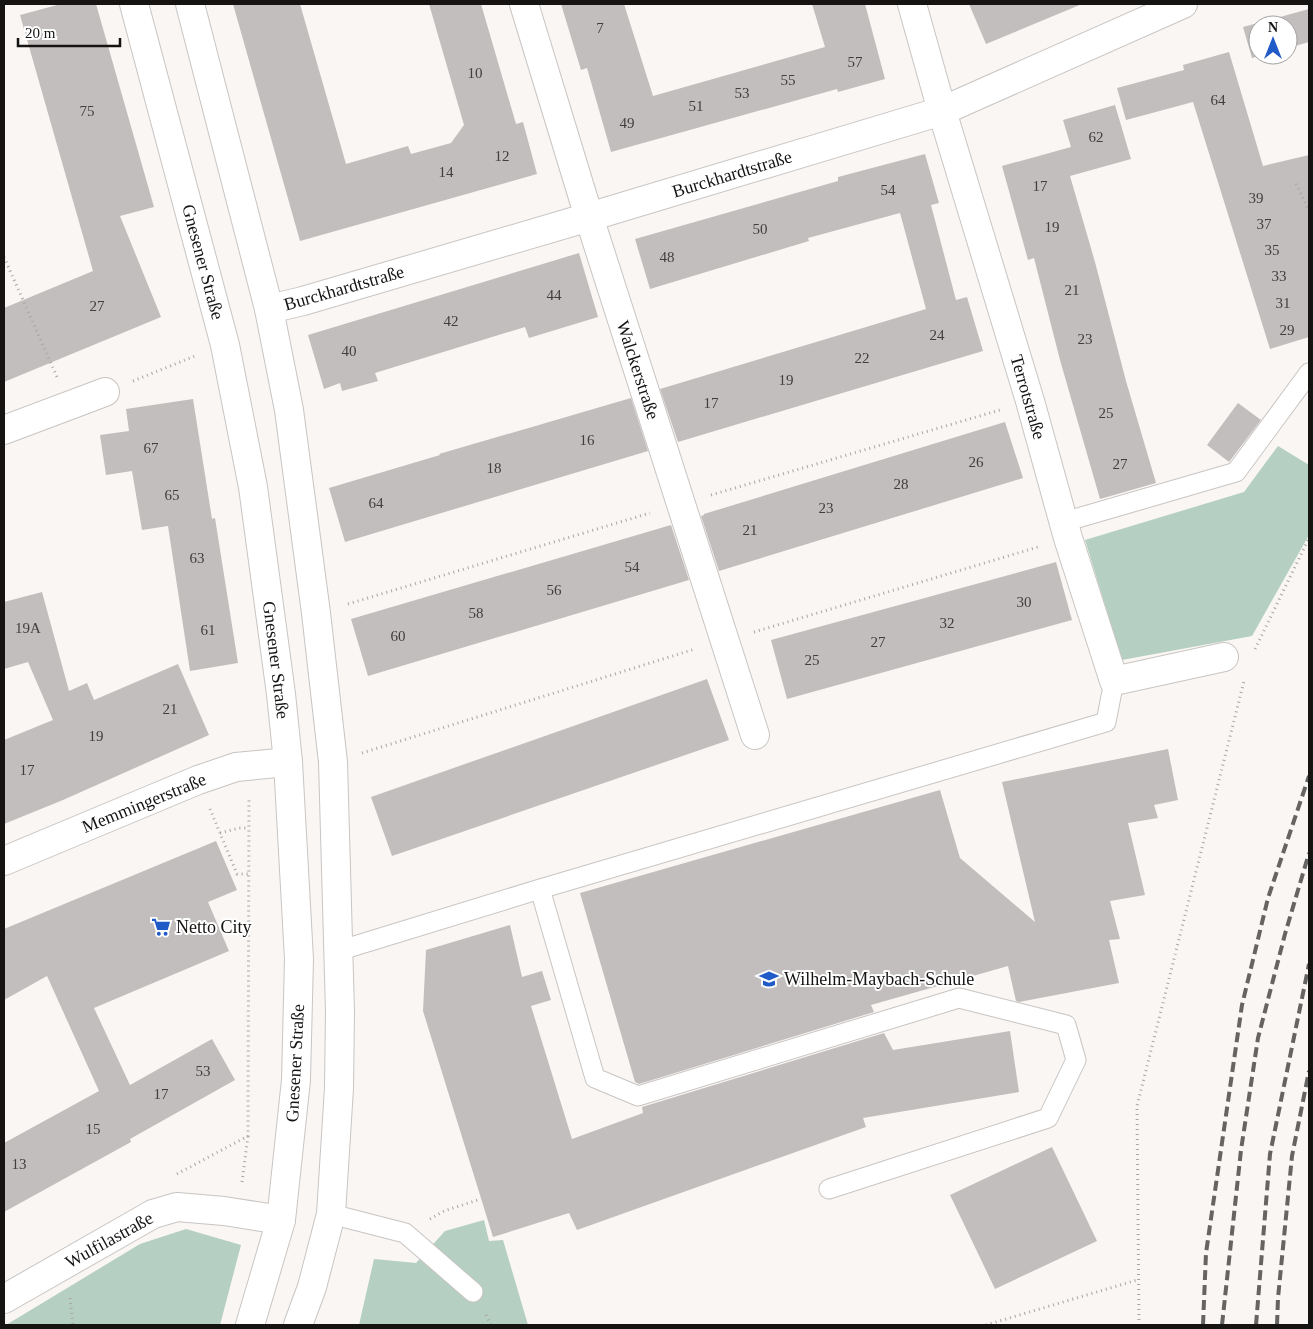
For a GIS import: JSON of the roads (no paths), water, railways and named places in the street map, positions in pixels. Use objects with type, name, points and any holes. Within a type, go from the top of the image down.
[{"type":"street","name":"Gnesener Straße","points":[[134,4],[225,345],[253,487],[280,684],[288,762],[299,959],[296,1080],[281,1220],[250,1325]]},
{"type":"street","points":[[190,4],[269,309],[289,410],[333,762],[340,1088],[331,1214],[312,1286],[298,1325]]},
{"type":"street","name":"Walckerstraße","points":[[524,4],[589,217],[755,735]]},
{"type":"street","name":"Terrotstraße","points":[[912,4],[942,111],[1030,401],[1066,530],[1114,681]]},
{"type":"street","name":"Burckhardtstraße","points":[[269,309],[589,217],[942,111],[1183,4]]},
{"type":"street","points":[[4,430],[105,392]]},
{"type":"street","points":[[1114,681],[1224,657]]},
{"type":"street","name":"Memmingerstraße","points":[[4,861],[198,780],[236,767],[288,762]]},
{"type":"street","name":"Wulfilastraße","points":[[4,1298],[153,1214],[177,1207],[224,1211],[281,1220]]},
{"type":"lane","points":[[1066,530],[1236,472],[1309,373]]},
{"type":"lane","points":[[338,951],[540,889],[1106,722],[1114,681]]},
{"type":"lane","points":[[540,889],[596,1078],[638,1096],[959,998],[1066,1025],[1076,1060],[1048,1118],[829,1189]]},
{"type":"lane","points":[[331,1214],[406,1233],[473,1292]]},
{"type":"railway","points":[[1203,1325],[1206,1253],[1242,1005],[1268,898],[1309,776]]},
{"type":"railway","points":[[1222,1325],[1241,1150],[1258,1038],[1285,934],[1309,853]]},
{"type":"railway","points":[[1256,1325],[1270,1154],[1309,964]]},
{"type":"railway","points":[[1277,1325],[1292,1156],[1309,1071]]},
{"type":"place","name":"Netto City","points":[[161,927]]},
{"type":"place","name":"Wilhelm-Maybach-Schule","points":[[769,979]]}]
